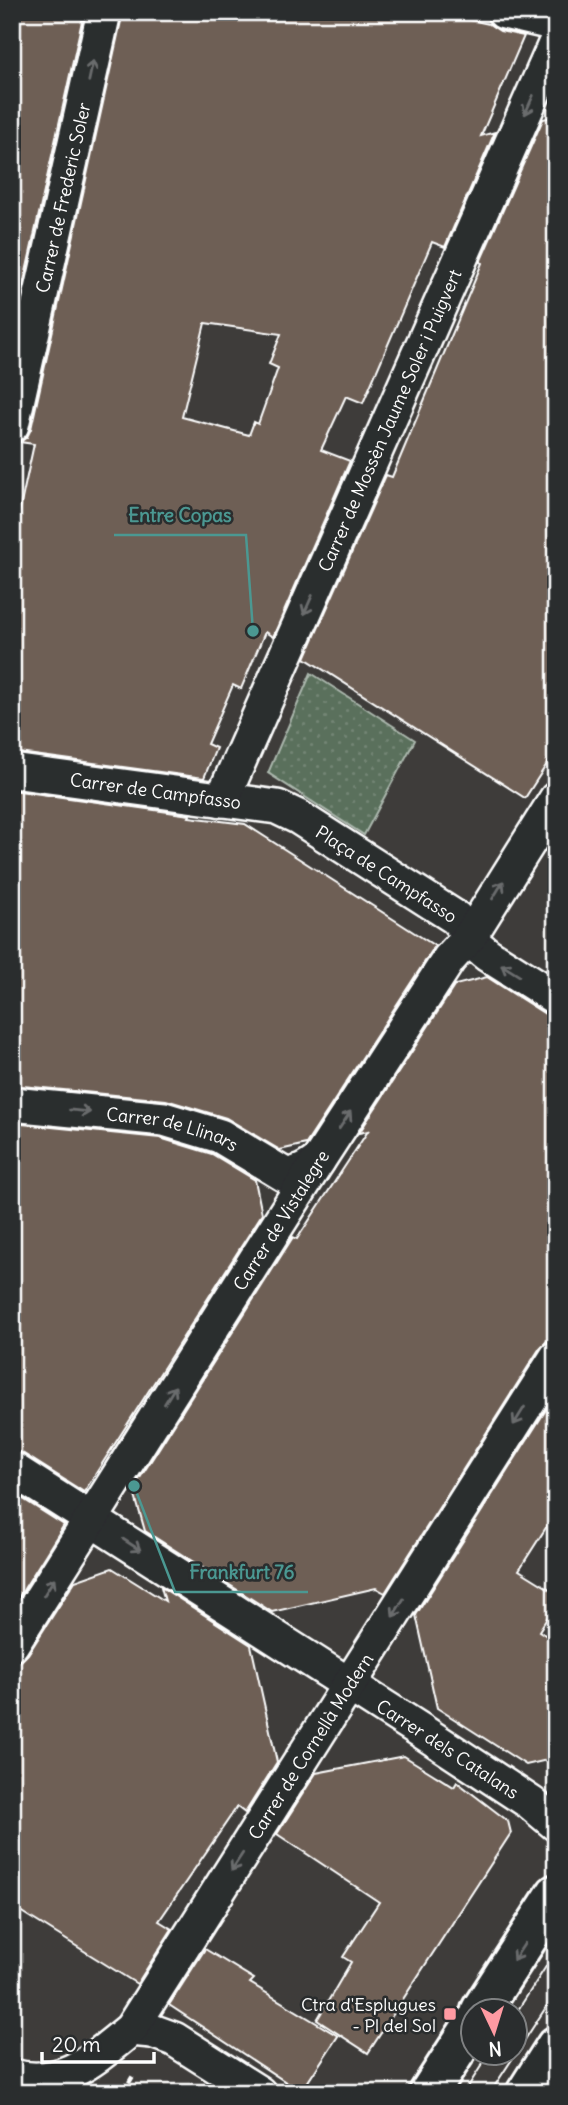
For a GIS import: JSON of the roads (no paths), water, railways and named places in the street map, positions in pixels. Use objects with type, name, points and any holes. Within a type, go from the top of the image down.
[{"type":"street","name":"Carrer de Frederic Soler","points":[[12,425],[104,12]]},
{"type":"street","points":[[504,12],[555,42]]},
{"type":"street","name":"Carrer de Mossèn Jaume Soler i Puigvert","points":[[222,800],[555,42]]},
{"type":"street","name":"Carrer de Campfasso","points":[[12,771],[277,807],[298,817]]},
{"type":"street","name":"Carrer de Vistalegre","points":[[12,1644],[318,1161],[449,959],[470,936],[556,799]]},
{"type":"street","name":"Plaça de Campfasso","points":[[298,817],[456,918],[488,955],[556,998]]},
{"type":"street","name":"Carrer de Llinars","points":[[12,1104],[164,1119],[220,1136],[285,1175],[304,1171],[318,1161]]},
{"type":"street","name":"Carrer de Cornellà Modern","points":[[21,2082],[61,2077],[80,2068],[131,2029],[556,1358]]},
{"type":"street","name":"Carrer dels Catalans","points":[[12,1469],[350,1685],[544,1813]]},
{"type":"street","points":[[491,1996],[556,1894]]},
{"type":"street","points":[[131,2029],[152,2031],[174,2039],[258,2093]]},
{"type":"street","points":[[429,2093],[460,2045]]},
{"type":"street","points":[[526,2093],[556,2046]]},
{"type":"tram line","points":[[527,1996],[556,1951]]},
{"type":"tram line","points":[[490,2093],[556,1992]]},
{"type":"tram line","points":[[464,2093],[481,2066]]},
{"type":"place","name":"Entre Copas","points":[[253,631]]},
{"type":"place","name":"Frankfurt 76","points":[[134,1486]]},
{"type":"place","name":"Ctra d'Esplugues - Pl del Sol","points":[[450,2014]]}]
